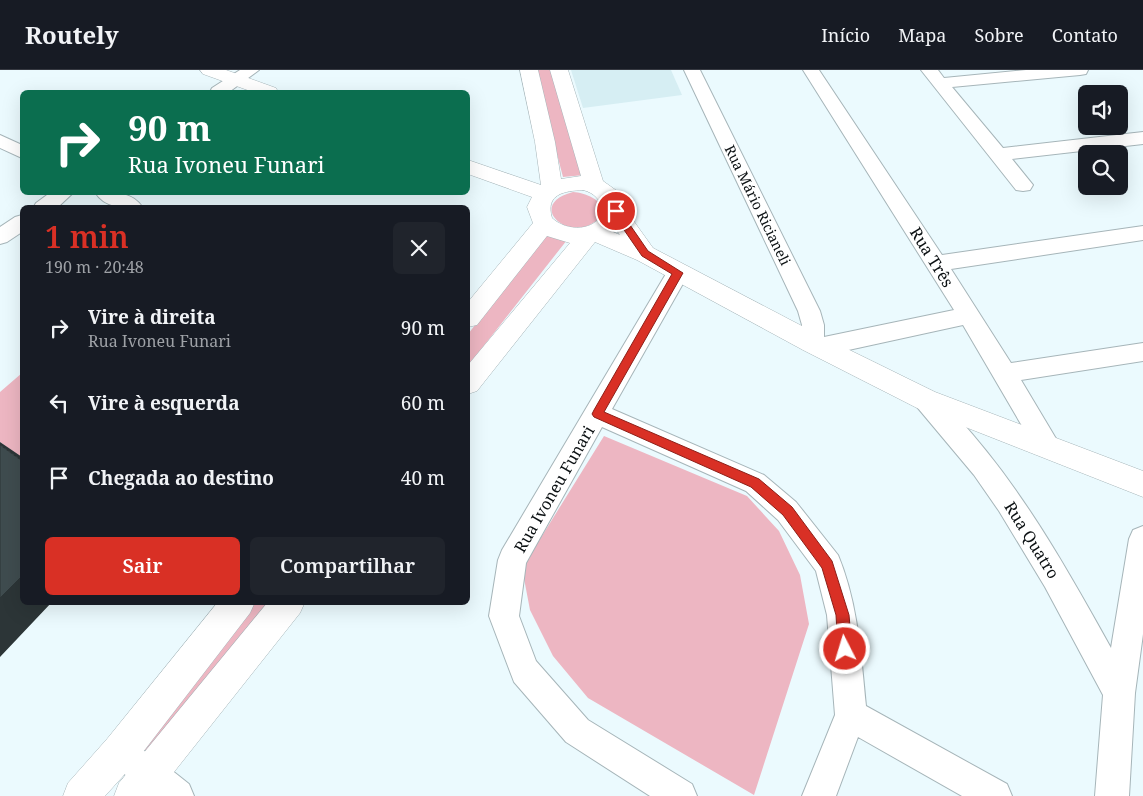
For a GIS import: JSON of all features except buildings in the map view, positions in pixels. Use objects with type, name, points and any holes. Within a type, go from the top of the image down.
[{"type":"main road","points":[[209,70],[244,75],[266,90]]},
{"type":"main road","points":[[529,70],[545,142],[545,204]]},
{"type":"main road","points":[[559,70],[594,186]]},
{"type":"main road","points":[[470,168],[492,176],[545,204],[564,234],[591,234],[645,254],[678,273],[926,400],[1143,484]]},
{"type":"main road","points":[[470,315],[545,204],[572,183],[594,186],[610,196],[616,211],[645,254]]},
{"type":"main road","points":[[470,381],[591,234],[607,226],[613,219],[616,211]]},
{"type":"main road","points":[[81,796],[120,752],[237,605]]},
{"type":"main road","points":[[141,785],[287,605]]},
{"type":"street","name":"Rua Mário Ricianeli","points":[[692,70],[809,311],[817,345]]},
{"type":"street","name":"Rua Três","points":[[810,70],[937,263],[1006,373],[1048,447]]},
{"type":"street","points":[[934,77],[1080,70]]},
{"type":"street","points":[[221,90],[244,75]]},
{"type":"street","points":[[934,77],[1023,185]]},
{"type":"street","points":[[998,155],[1143,138]]},
{"type":"street","points":[[0,141],[20,151]]},
{"type":"street","points":[[47,205],[61,195]]},
{"type":"street","points":[[109,195],[128,205]]},
{"type":"street","points":[[0,237],[20,223]]},
{"type":"street","points":[[937,263],[1143,232]]},
{"type":"street","name":"Rua Ivoneu Funari","points":[[678,273],[512,560],[504,616],[525,671],[577,732],[680,796]]},
{"type":"street","points":[[817,345],[968,315]]},
{"type":"street","points":[[1006,373],[1143,352]]},
{"type":"street","name":"Rua Quatro","points":[[926,400],[952,426],[990,474],[1058,582],[1119,693]]},
{"type":"street","points":[[598,414],[755,483],[788,511],[828,565],[842,615],[851,715],[819,796]]},
{"type":"street","points":[[1112,796],[1119,693],[1143,539]]},
{"type":"street","points":[[851,715],[995,796]]},
{"type":"street","points":[[120,752],[141,785],[177,796]]},
{"type":"shaded area","points":[[535,70],[554,70],[584,175],[563,177]]},
{"type":"shaded area","points":[[571,70],[671,70],[682,95],[583,108]]},
{"type":"shaded area","points":[[573,192],[587,195],[599,202],[603,212],[593,223],[582,227],[572,227],[562,224],[555,219],[552,212],[553,204],[560,198]]},
{"type":"shaded area","points":[[549,232],[567,240],[470,363],[470,331]]},
{"type":"shaded area","points":[[20,375],[20,457],[0,442],[0,392]]},
{"type":"shaded area","points":[[604,436],[747,496],[779,531],[800,575],[809,624],[754,795],[588,698],[553,656],[530,610],[522,568]]},
{"type":"shaded area","points":[[249,605],[278,605],[151,766],[134,748]]},
{"type":"route","points":[[616,211],[645,254],[678,273],[598,414],[755,483],[788,511],[828,565],[842,615],[845,649]]}]
